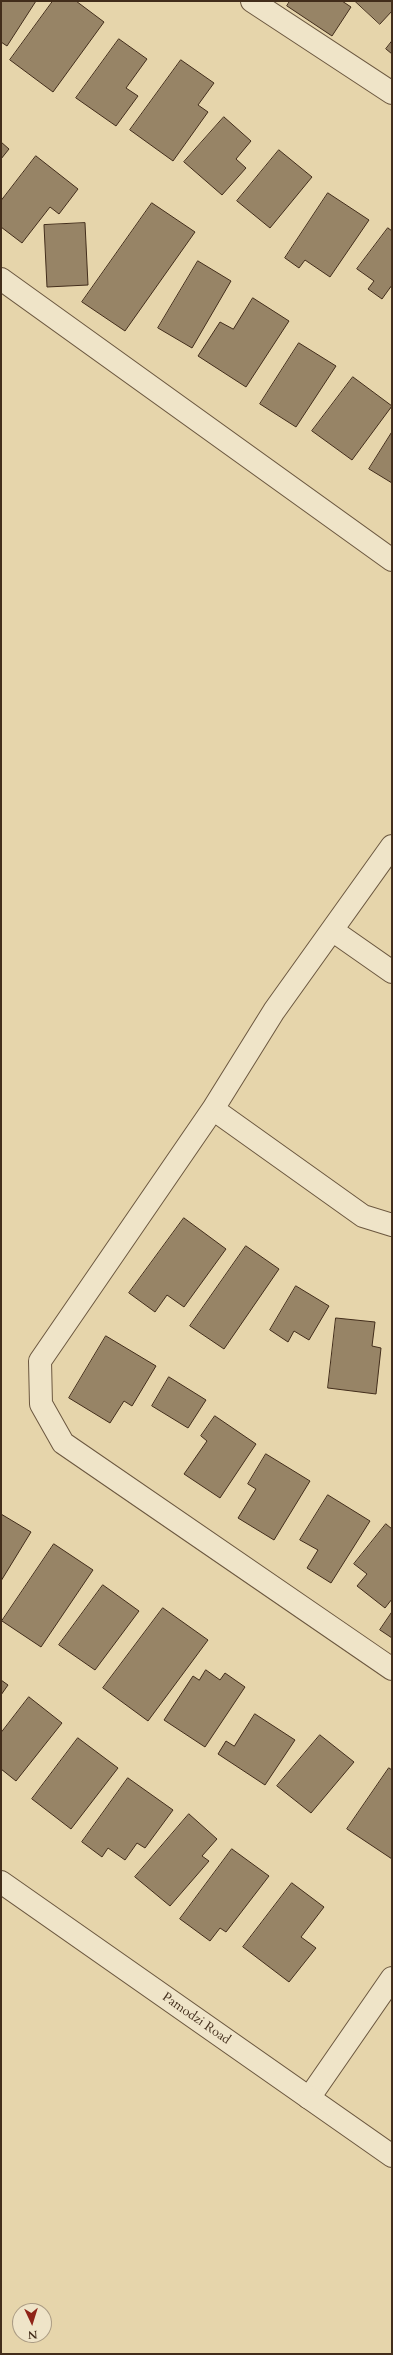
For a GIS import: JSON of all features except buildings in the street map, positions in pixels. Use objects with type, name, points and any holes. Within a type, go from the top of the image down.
[{"type":"street","points":[[252,1],[392,93]]},
{"type":"street","points":[[1,279],[392,560]]},
{"type":"street","points":[[392,846],[274,1011],[213,1109],[40,1361],[41,1404],[63,1442],[392,1669]]},
{"type":"street","points":[[332,930],[392,972]]},
{"type":"street","points":[[213,1109],[363,1216],[392,1225]]},
{"type":"street","name":"Pamodzi Road","points":[[1,1882],[392,2156]]},
{"type":"street","points":[[309,2098],[392,1978]]}]
